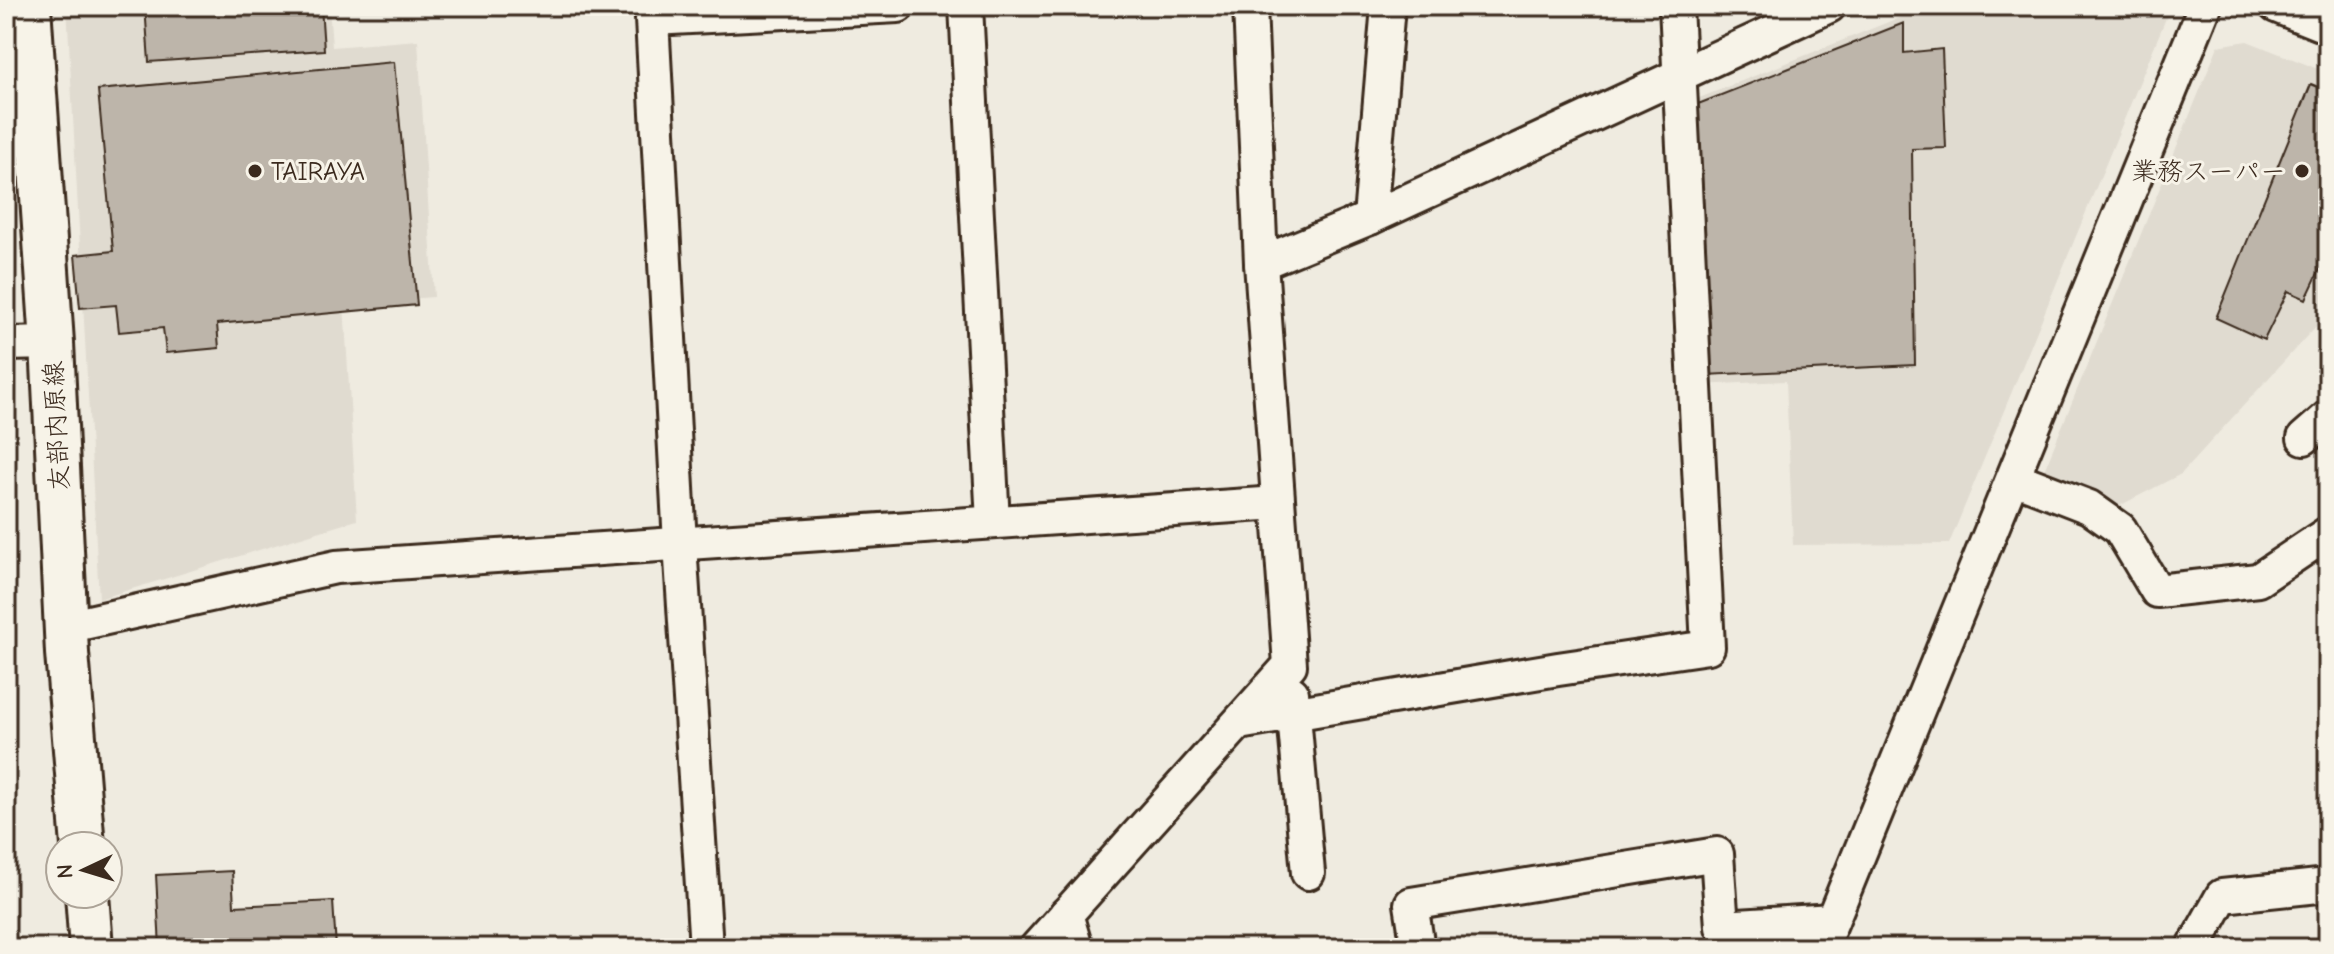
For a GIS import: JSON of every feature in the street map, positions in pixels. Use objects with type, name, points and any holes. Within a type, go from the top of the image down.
[{"type":"main road","name":"友部内原線","points":[[29,6],[52,343],[66,627],[82,830]]},
{"type":"main road","points":[[88,910],[91,948]]},
{"type":"street","points":[[706,948],[680,544],[652,19],[898,6]]},
{"type":"street","points":[[966,6],[993,522]]},
{"type":"street","points":[[1250,6],[1261,263],[1308,873]]},
{"type":"street","points":[[1370,218],[1388,6]]},
{"type":"street","points":[[1239,723],[1708,647],[1676,6]]},
{"type":"street","points":[[1261,263],[1370,218],[1829,6]]},
{"type":"street","points":[[1418,948],[1411,904],[1717,854],[1722,927],[1826,934],[2205,6]]},
{"type":"street","points":[[2276,6],[2328,27]]},
{"type":"street","points":[[6,344],[52,343]]},
{"type":"street","points":[[2014,478],[2089,507],[2120,529],[2157,591],[2258,580],[2328,533]]},
{"type":"street","points":[[66,627],[336,567],[1278,503]]},
{"type":"street","points":[[1036,948],[1290,665]]},
{"type":"street","points":[[2193,948],[2222,896],[2328,885]]},
{"type":"street","points":[[1066,914],[1076,948]]},
{"type":"shaded area","points":[[67,6],[329,6],[332,47],[418,40],[434,297],[344,304],[357,520],[99,599]]},
{"type":"shaded area","points":[[1928,6],[2171,6],[1949,544],[1793,545],[1786,381],[1698,385],[1682,105]]},
{"type":"shaded area","points":[[2247,41],[2328,73],[2328,313],[2181,474],[2121,505],[2043,473],[2218,46]]},
{"type":"building","points":[[145,6],[321,6],[324,50],[149,62]]},
{"type":"building","points":[[1904,23],[1904,53],[1942,49],[1946,148],[1912,149],[1915,365],[1705,375],[1688,108]]},
{"type":"building","name":"TAIRAYA","points":[[394,62],[417,305],[217,324],[219,348],[166,353],[163,328],[119,332],[116,305],[80,308],[75,255],[113,251],[98,90]]},
{"type":"building","name":"業務スーパー","points":[[2311,84],[2328,91],[2328,252],[2306,299],[2288,291],[2264,340],[2216,318]]},
{"type":"building","points":[[232,871],[234,906],[333,901],[336,948],[160,948],[156,875]]},
{"type":"place","name":"TAIRAYA","points":[[255,171]]},
{"type":"place","name":"業務スーパー","points":[[2302,171]]}]
